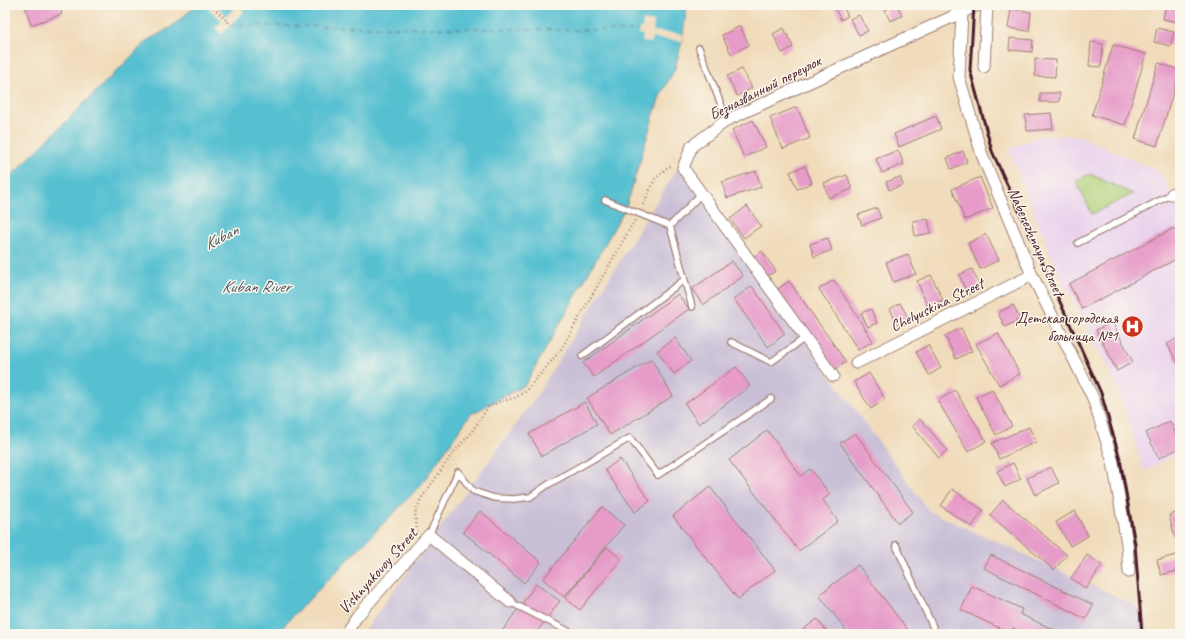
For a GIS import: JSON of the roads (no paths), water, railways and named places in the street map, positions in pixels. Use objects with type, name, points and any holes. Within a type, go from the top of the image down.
[{"type":"street","name":"Безназванный переулок","points":[[701,194],[683,168],[692,146],[727,120],[978,5]]},
{"type":"street","points":[[984,67],[987,5]]},
{"type":"street","name":"Naberezhnaya Street","points":[[962,12],[959,77],[982,155],[1032,276],[1093,398],[1113,462],[1127,544],[1129,572]]},
{"type":"street","points":[[701,194],[833,376]]},
{"type":"street","name":"Chelyuskina Street","points":[[856,363],[1032,276]]},
{"type":"street","name":"Vishnyakovoy Street","points":[[344,634],[358,615],[426,537],[510,602]]},
{"type":"lane","points":[[700,48],[727,120]]},
{"type":"lane","points":[[1078,243],[1176,192]]},
{"type":"lane","points":[[670,226],[701,194]]},
{"type":"lane","points":[[605,200],[670,226]]},
{"type":"lane","points":[[670,226],[692,307]]},
{"type":"lane","points":[[582,356],[684,280]]},
{"type":"lane","points":[[731,342],[771,362],[805,338]]},
{"type":"lane","points":[[426,537],[458,472],[473,491],[494,498],[514,499],[530,497],[549,484],[630,438],[658,476],[771,399]]},
{"type":"lane","points":[[896,545],[936,634]]},
{"type":"lane","points":[[510,602],[574,634]]},
{"type":"water","name":"Kuban River","points":[[197,5],[687,5],[682,41],[675,69],[661,94],[626,207],[525,385],[471,414],[420,486],[286,623],[280,634],[5,634],[5,182],[148,40],[170,28]]},
{"type":"railway","points":[[974,5],[970,70],[992,151],[1101,393],[1120,459],[1135,544],[1142,634]]},
{"type":"place","name":"Детская городская больница №1","points":[[1133,327]]},
{"type":"water label","name":"Kuban","points":[[221,237]]}]
